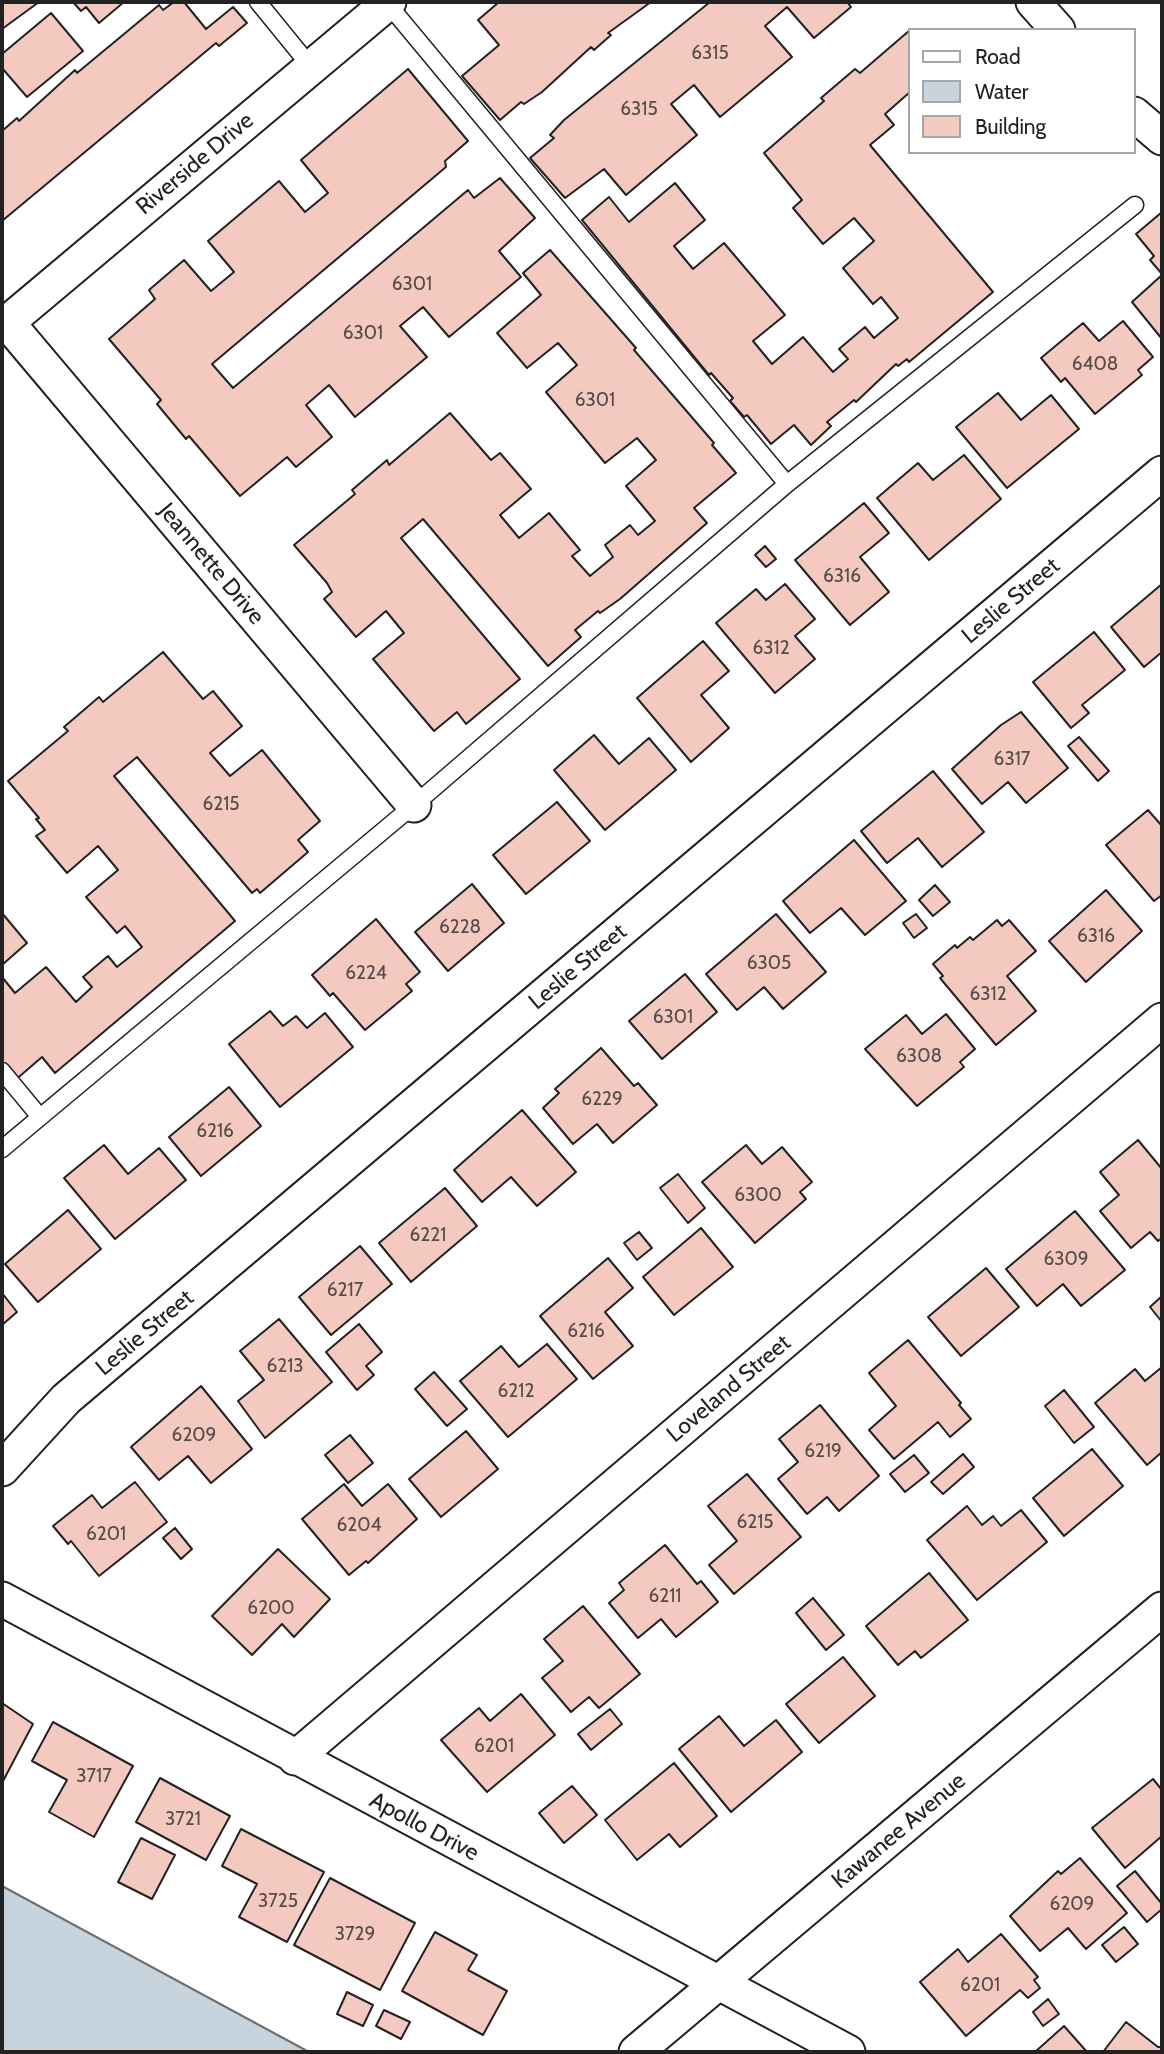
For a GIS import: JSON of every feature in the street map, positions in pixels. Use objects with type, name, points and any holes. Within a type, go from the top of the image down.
[{"type":"street","points":[[1033,2],[1056,28]]},
{"type":"street","name":"Riverside Drive","points":[[5,324],[388,3]]},
{"type":"street","points":[[1136,116],[1162,138]]},
{"type":"street","name":"Jeannette Drive","points":[[5,324],[414,805]]},
{"type":"street","name":"Leslie Street","points":[[2,1469],[66,1399],[1162,473]]},
{"type":"street","name":"Loveland Street","points":[[295,1758],[1162,1020]]},
{"type":"street","name":"Apollo Drive","points":[[2,1599],[848,2052]]},
{"type":"street","name":"Kawanee Avenue","points":[[636,2052],[1162,1609]]},
{"type":"lane","points":[[258,2],[311,67]]},
{"type":"lane","points":[[388,3],[787,484]]},
{"type":"lane","points":[[2,1149],[414,805],[787,484],[1135,205]]},
{"type":"lane","points":[[2,1071],[40,1117]]},
{"type":"water","points":[[2,1886],[309,2052],[2,2052]]},
{"type":"building","points":[[2,2],[39,2],[2,29]]},
{"type":"building","points":[[73,2],[124,2],[99,23],[86,7],[81,11]]},
{"type":"building","points":[[174,2],[184,2],[206,29],[233,7],[247,23],[219,46],[216,43],[2,221],[2,131],[17,118],[19,121],[75,70],[77,73],[159,5],[163,10]]},
{"type":"building","points":[[499,2],[651,2],[608,33],[611,35],[594,50],[591,47],[542,92],[524,104],[521,102],[500,120],[462,76],[499,45],[478,20]]},
{"type":"building","points":[[710,2],[847,2],[851,7],[814,38],[787,7],[765,26],[792,57],[720,117],[694,85],[671,104],[697,135],[626,195],[604,169],[565,198],[530,158],[554,138],[550,135],[564,120]]},
{"type":"building","points":[[51,13],[83,51],[27,97],[2,68],[2,54]]},
{"type":"building","points":[[908,32],[908,94],[885,114],[894,125],[870,145],[993,292],[909,362],[907,359],[898,366],[896,364],[856,402],[854,400],[827,422],[831,426],[811,445],[794,425],[771,444],[747,415],[744,417],[730,401],[733,398],[711,373],[709,375],[582,220],[609,197],[629,222],[675,183],[705,220],[674,246],[693,269],[724,243],[785,315],[753,341],[772,364],[803,337],[833,372],[848,359],[839,349],[865,327],[874,338],[898,318],[881,297],[873,304],[843,268],[874,241],[854,218],[823,244],[793,208],[802,200],[764,153],[824,101],[821,98],[855,69],[860,73]]},
{"type":"building","points":[[408,69],[468,141],[445,161],[446,167],[212,364],[233,388],[468,190],[474,198],[500,178],[535,218],[499,251],[521,277],[449,337],[423,307],[400,326],[427,357],[355,417],[329,385],[306,405],[332,437],[296,467],[287,457],[240,496],[189,436],[186,439],[157,404],[161,400],[109,339],[155,299],[149,290],[184,260],[211,291],[234,272],[208,241],[279,181],[305,212],[328,193],[301,160]]},
{"type":"building","points":[[1162,212],[1162,274],[1150,260],[1154,256],[1136,234]]},
{"type":"building","points":[[550,250],[636,348],[634,350],[714,443],[712,445],[736,473],[694,508],[707,523],[620,599],[600,613],[598,611],[575,630],[581,637],[548,666],[423,519],[401,538],[520,679],[466,724],[457,712],[434,731],[373,659],[404,633],[386,611],[356,637],[324,599],[332,592],[327,583],[294,545],[355,494],[352,490],[387,460],[389,465],[450,413],[491,460],[500,453],[531,489],[500,515],[519,538],[549,513],[580,550],[572,556],[590,576],[613,557],[605,545],[630,525],[638,535],[655,521],[626,486],[656,460],[637,438],[605,463],[546,392],[577,365],[558,343],[527,368],[497,333],[541,295],[523,273]]},
{"type":"building","points":[[1162,275],[1162,339],[1132,302]]},
{"type":"building","points":[[1123,321],[1153,357],[1138,370],[1142,375],[1095,414],[1065,378],[1061,382],[1041,358],[1083,323],[1099,341]]},
{"type":"building","points":[[998,393],[1021,420],[1051,395],[1079,429],[1007,488],[956,427]]},
{"type":"building","points":[[964,455],[1001,499],[929,560],[877,498],[918,463],[933,480]]},
{"type":"building","points":[[864,503],[889,533],[860,557],[889,592],[850,625],[795,560]]},
{"type":"building","points":[[765,546],[776,559],[766,567],[755,555]]},
{"type":"building","points":[[785,584],[815,619],[795,636],[815,659],[775,693],[716,623],[756,589],[766,600]]},
{"type":"building","points":[[1162,584],[1162,652],[1144,667],[1111,627]]},
{"type":"building","points":[[1094,632],[1125,670],[1082,705],[1089,713],[1071,728],[1033,682]]},
{"type":"building","points":[[703,641],[729,671],[701,695],[729,728],[691,762],[637,698]]},
{"type":"building","points":[[163,652],[203,699],[213,691],[242,726],[210,753],[230,776],[262,750],[320,821],[298,840],[308,852],[260,893],[257,889],[252,893],[137,757],[114,776],[235,921],[55,1073],[42,1057],[13,1082],[2,1068],[2,977],[15,993],[46,967],[76,1002],[92,987],[83,977],[108,956],[117,967],[142,947],[125,926],[117,933],[86,897],[118,870],[98,846],[67,873],[36,836],[45,830],[36,819],[39,818],[8,781],[68,731],[64,727],[99,697],[103,702]]},
{"type":"building","points":[[1021,712],[1068,768],[1026,803],[1008,782],[982,804],[952,769],[1001,725]]},
{"type":"building","points":[[594,735],[619,764],[649,738],[676,770],[605,830],[554,770]]},
{"type":"building","points":[[1079,737],[1109,771],[1098,781],[1068,746]]},
{"type":"building","points":[[933,771],[984,832],[942,867],[918,838],[887,863],[861,831]]},
{"type":"building","points":[[557,802],[590,841],[526,894],[493,855]]},
{"type":"building","points":[[1148,810],[1162,826],[1162,895],[1154,901],[1106,845]]},
{"type":"building","points":[[854,840],[906,901],[865,935],[841,908],[810,933],[783,901]]},
{"type":"building","points":[[472,884],[504,923],[448,971],[415,932]]},
{"type":"building","points":[[935,885],[950,902],[933,916],[919,900]]},
{"type":"building","points":[[1106,890],[1142,931],[1086,982],[1049,941]]},
{"type":"building","points":[[2,913],[27,943],[2,965]]},
{"type":"building","points":[[776,914],[826,972],[783,1009],[764,987],[737,1010],[706,974]]},
{"type":"building","points":[[916,914],[927,928],[914,938],[903,923]]},
{"type":"building","points":[[376,919],[420,972],[406,984],[412,991],[365,1030],[333,993],[330,996],[312,975]]},
{"type":"building","points":[[997,920],[1002,926],[1009,920],[1036,951],[1007,976],[1036,1011],[996,1045],[940,978],[943,976],[933,964],[955,945],[957,948],[970,937],[973,940]]},
{"type":"building","points":[[685,974],[717,1012],[662,1059],[629,1021]]},
{"type":"building","points":[[270,1011],[283,1026],[296,1016],[307,1028],[325,1013],[353,1047],[280,1107],[229,1044]]},
{"type":"building","points":[[946,1014],[975,1049],[960,1062],[964,1067],[917,1106],[865,1049],[906,1015],[922,1034]]},
{"type":"building","points":[[601,1048],[634,1086],[638,1083],[657,1105],[613,1143],[597,1124],[573,1144],[543,1108],[559,1093],[555,1089]]},
{"type":"building","points":[[229,1087],[261,1126],[201,1176],[169,1137]]},
{"type":"building","points":[[522,1110],[576,1172],[537,1206],[511,1177],[482,1202],[454,1170]]},
{"type":"building","points":[[1138,1140],[1162,1169],[1162,1238],[1158,1241],[1150,1232],[1131,1248],[1100,1211],[1119,1195],[1100,1172]]},
{"type":"building","points":[[104,1145],[128,1174],[159,1148],[186,1180],[115,1239],[64,1178]]},
{"type":"building","points":[[746,1145],[762,1164],[782,1147],[812,1182],[800,1192],[806,1199],[755,1243],[702,1182]]},
{"type":"building","points":[[678,1174],[705,1208],[688,1223],[660,1188]]},
{"type":"building","points":[[445,1188],[477,1226],[411,1282],[379,1243]]},
{"type":"building","points":[[68,1210],[101,1249],[38,1302],[5,1264]]},
{"type":"building","points":[[1075,1211],[1125,1270],[1081,1306],[1063,1284],[1037,1306],[1006,1269]]},
{"type":"building","points":[[701,1228],[733,1267],[674,1315],[643,1277]]},
{"type":"building","points":[[639,1232],[652,1248],[637,1260],[624,1243]]},
{"type":"building","points":[[360,1246],[392,1284],[331,1335],[299,1297]]},
{"type":"building","points":[[608,1258],[633,1288],[605,1312],[633,1346],[593,1379],[540,1316]]},
{"type":"building","points":[[986,1268],[1019,1307],[961,1356],[928,1317]]},
{"type":"building","points":[[2,1293],[17,1312],[2,1325]]},
{"type":"building","points":[[1162,1296],[1162,1322],[1150,1307]]},
{"type":"building","points":[[279,1319],[332,1382],[265,1438],[238,1401],[264,1380],[240,1351]]},
{"type":"building","points":[[359,1324],[382,1352],[366,1366],[374,1375],[357,1390],[326,1352]]},
{"type":"building","points":[[908,1340],[961,1403],[959,1405],[971,1419],[950,1437],[938,1422],[894,1459],[869,1430],[896,1406],[869,1373]]},
{"type":"building","points":[[547,1344],[577,1379],[508,1437],[460,1381],[501,1346],[519,1367]]},
{"type":"building","points":[[1162,1367],[1162,1452],[1147,1465],[1095,1403],[1135,1369],[1145,1381]]},
{"type":"building","points":[[434,1372],[467,1409],[447,1426],[415,1389]]},
{"type":"building","points":[[201,1386],[252,1449],[211,1483],[188,1456],[159,1480],[131,1447]]},
{"type":"building","points":[[1064,1390],[1094,1427],[1074,1443],[1045,1406]]},
{"type":"building","points":[[820,1405],[879,1476],[839,1511],[827,1497],[807,1514],[778,1479],[798,1462],[779,1439]]},
{"type":"building","points":[[466,1431],[498,1469],[441,1517],[409,1479]]},
{"type":"building","points":[[350,1435],[373,1463],[348,1483],[325,1455]]},
{"type":"building","points":[[1092,1449],[1123,1486],[1064,1536],[1033,1498]]},
{"type":"building","points":[[963,1454],[974,1467],[943,1494],[931,1482]]},
{"type":"building","points":[[914,1455],[929,1473],[905,1492],[890,1474]]},
{"type":"building","points":[[747,1474],[801,1537],[734,1594],[709,1565],[737,1541],[708,1506]]},
{"type":"building","points":[[135,1482],[167,1522],[99,1576],[71,1541],[68,1544],[53,1526],[92,1495],[102,1508]]},
{"type":"building","points":[[344,1484],[362,1506],[388,1484],[417,1519],[368,1563],[366,1561],[349,1575],[302,1519]]},
{"type":"building","points":[[967,1506],[982,1525],[993,1516],[1001,1526],[1021,1510],[1047,1542],[977,1600],[927,1540]]},
{"type":"building","points":[[175,1528],[192,1549],[181,1559],[163,1538]]},
{"type":"building","points":[[665,1545],[697,1584],[701,1581],[718,1602],[676,1637],[661,1619],[638,1638],[609,1603],[624,1590],[619,1583]]},
{"type":"building","points":[[278,1549],[330,1599],[294,1637],[282,1624],[252,1655],[212,1616]]},
{"type":"building","points":[[929,1573],[968,1620],[921,1658],[915,1651],[898,1665],[866,1626]]},
{"type":"building","points":[[813,1598],[844,1635],[826,1650],[796,1613]]},
{"type":"building","points":[[583,1606],[640,1674],[599,1708],[589,1697],[571,1712],[542,1678],[563,1661],[544,1639]]},
{"type":"building","points":[[843,1657],[875,1696],[819,1743],[786,1704]]},
{"type":"building","points":[[521,1694],[555,1735],[487,1792],[441,1740],[479,1708],[490,1721]]},
{"type":"building","points":[[2,1703],[33,1724],[2,1783]]},
{"type":"building","points":[[610,1709],[622,1724],[591,1750],[578,1734]]},
{"type":"building","points":[[719,1716],[744,1746],[776,1720],[802,1752],[731,1812],[679,1749]]},
{"type":"building","points":[[53,1722],[133,1766],[94,1837],[49,1812],[67,1780],[32,1761]]},
{"type":"building","points":[[674,1763],[717,1816],[680,1847],[669,1834],[637,1860],[605,1820]]},
{"type":"building","points":[[160,1778],[230,1816],[206,1860],[136,1822]]},
{"type":"building","points":[[1153,1779],[1162,1790],[1162,1836],[1125,1868],[1092,1828]]},
{"type":"building","points":[[572,1786],[597,1815],[564,1843],[539,1813]]},
{"type":"building","points":[[241,1829],[324,1872],[287,1942],[239,1917],[257,1884],[222,1866]]},
{"type":"building","points":[[141,1838],[175,1855],[152,1899],[118,1882]]},
{"type":"building","points":[[1080,1858],[1127,1913],[1086,1949],[1068,1928],[1040,1951],[1010,1916],[1058,1871],[1061,1874]]},
{"type":"building","points":[[1135,1871],[1162,1904],[1162,1909],[1147,1922],[1117,1886]]},
{"type":"building","points":[[330,1878],[415,1923],[380,1990],[294,1945]]},
{"type":"building","points":[[1124,1927],[1138,1944],[1116,1962],[1102,1945]]},
{"type":"building","points":[[435,1932],[477,1955],[468,1970],[507,1991],[483,2035],[402,1991]]},
{"type":"building","points":[[1001,1934],[1038,1977],[1034,1980],[1040,1988],[1028,1998],[1020,1990],[966,2036],[920,1982],[958,1949],[968,1962]]},
{"type":"building","points":[[347,1992],[373,2005],[363,2026],[337,2014]]},
{"type":"building","points":[[1048,1999],[1059,2014],[1043,2026],[1033,2012]]},
{"type":"building","points":[[384,2010],[410,2022],[401,2039],[376,2026]]},
{"type":"building","points":[[1126,2022],[1158,2047],[1162,2047],[1162,2052],[1103,2052]]},
{"type":"building","points":[[1064,2026],[1087,2052],[1035,2052]]}]
